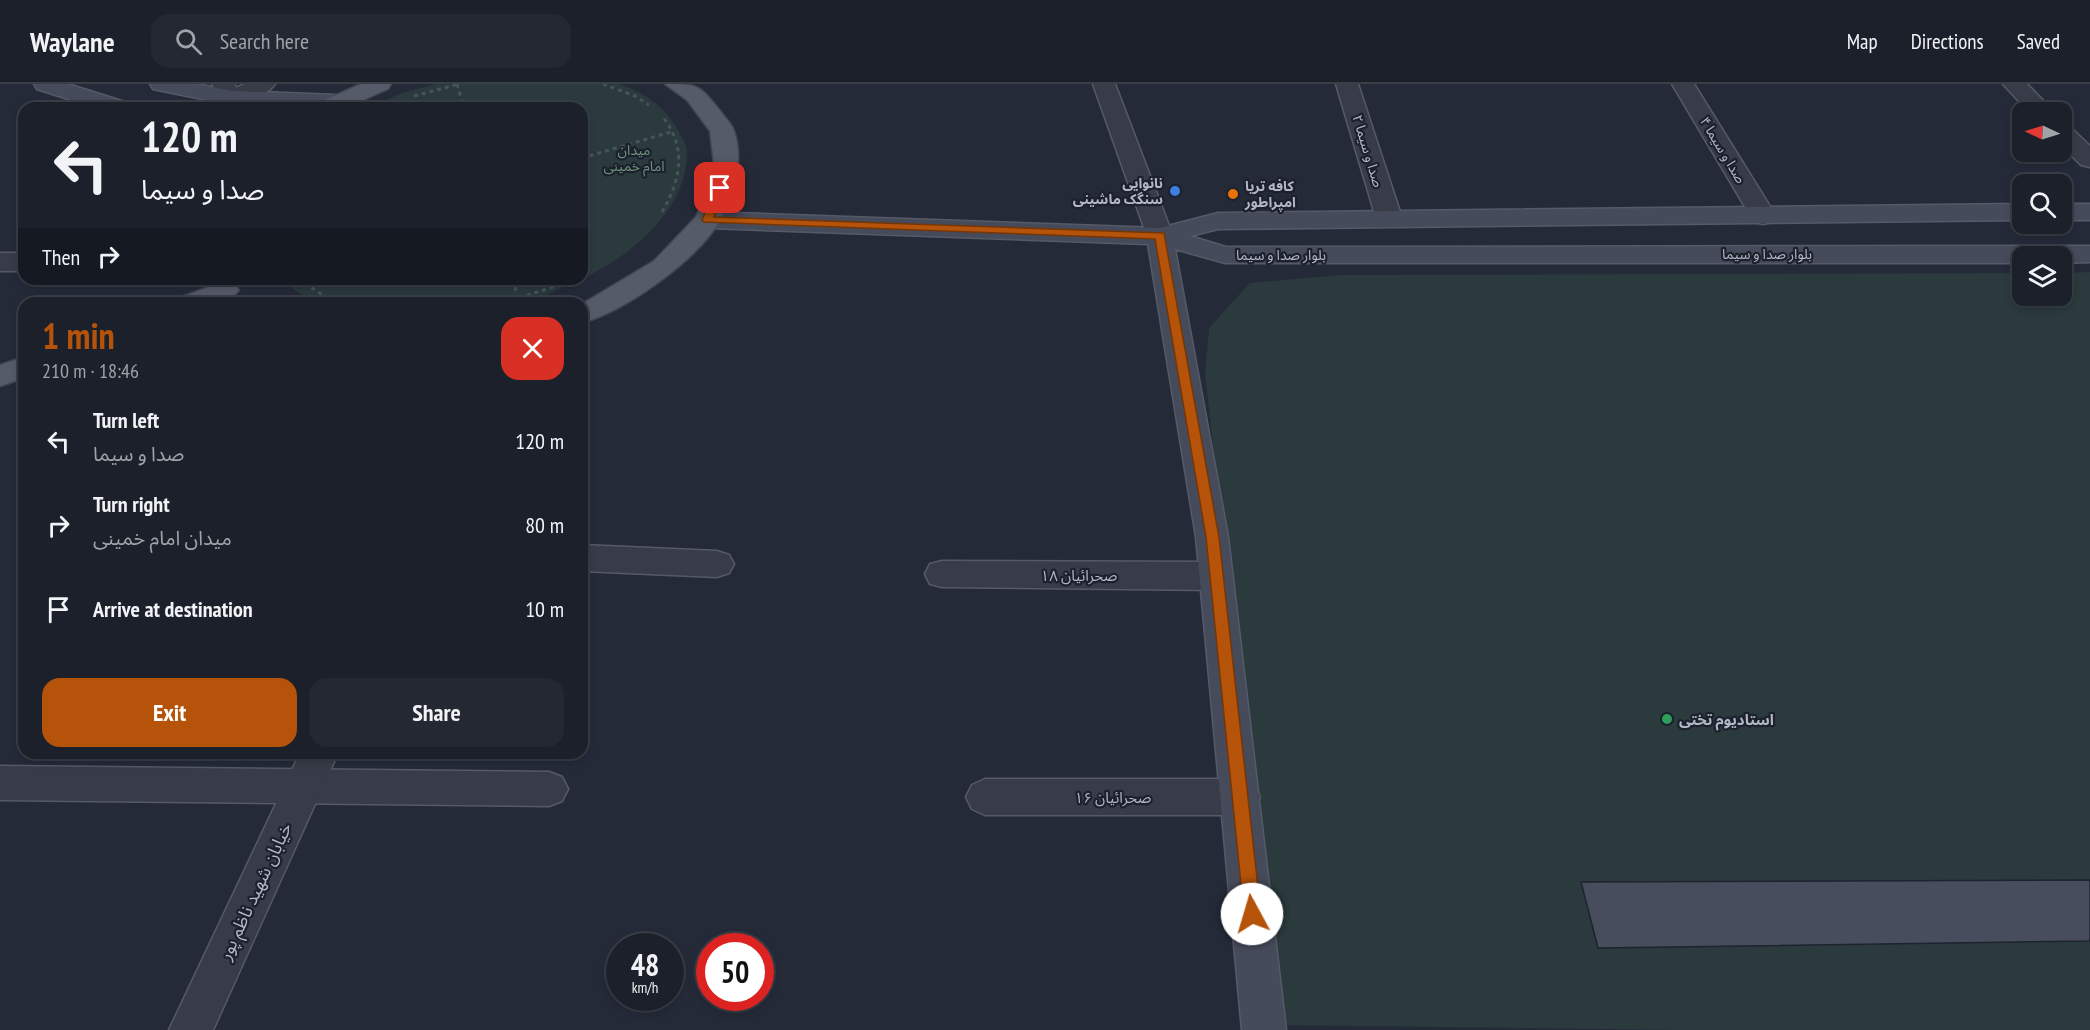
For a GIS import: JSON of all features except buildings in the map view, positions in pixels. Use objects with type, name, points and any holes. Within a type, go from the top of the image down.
[{"type":"main road","points":[[45,84],[101,102]]},
{"type":"main road","points":[[161,84],[309,102]]},
{"type":"main road","points":[[338,102],[380,84]]},
{"type":"main road","points":[[588,312],[663,267],[708,220],[727,172],[722,130],[690,88]]},
{"type":"main road","points":[[708,220],[1160,236],[1218,220],[2012,212]]},
{"type":"main road","points":[[2072,212],[2090,212]]},
{"type":"main road","points":[[1160,236],[1212,537],[1264,1030]]},
{"type":"main road","name":"بلوار صدا و سیما","points":[[1160,236],[1225,255],[2090,254]]},
{"type":"main road","points":[[210,297],[228,291]]},
{"type":"main road","points":[[0,376],[18,369]]},
{"type":"street","points":[[228,91],[264,84]]},
{"type":"street","points":[[1104,84],[1160,236]]},
{"type":"street","name":"صدا و سیما ۲","points":[[1347,84],[1389,218]]},
{"type":"street","name":"صدا و سیما ۴","points":[[1683,84],[1763,216]]},
{"type":"street","points":[[2014,84],[2032,102]]},
{"type":"street","points":[[2072,142],[2090,160]]},
{"type":"street","points":[[0,262],[18,262]]},
{"type":"street","points":[[588,558],[717,564]]},
{"type":"street","name":"صحرائیان ۱۸","points":[[942,574],[1216,576]]},
{"type":"street","points":[[0,783],[311,770],[549,789]]},
{"type":"street","name":"خیابان شهید ناظم پور","points":[[190,1030],[311,770]]},
{"type":"street","name":"صحرائیان ۱۶","points":[[985,797],[1241,797]]},
{"type":"path","points":[[407,99],[458,84],[462,102]]},
{"type":"path","points":[[603,84],[635,96],[656,109],[675,130],[680,145],[681,167],[675,190],[661,214]]},
{"type":"path","points":[[588,156],[675,130]]},
{"type":"path","points":[[307,285],[326,297]]},
{"type":"path","points":[[529,297],[560,285]]},
{"type":"green space","name":"میدان امام خمینی","points":[[435,84],[619,84],[645,96],[660,107],[673,122],[686,146],[685,172],[678,193],[653,228],[619,258],[588,276],[588,102],[382,102],[399,94]]},
{"type":"green space","name":"استادیوم تختی","points":[[2090,272],[2090,1030],[1677,1030],[1279,1025],[1205,374],[1209,328],[1250,283],[1343,275],[2012,273],[2012,306],[2072,306],[2072,273]]},
{"type":"green space","points":[[287,285],[568,285],[541,297],[306,297]]},
{"type":"place","name":"نانوایی سنگک ماشینی","points":[[1175,191]]},
{"type":"place","name":"کافه تریا امپراطور","points":[[1233,194]]},
{"type":"place","name":"استادیوم تختی","points":[[1667,719]]},
{"type":"route","points":[[720,188],[708,220],[1160,236],[1212,537],[1252,914]]}]
